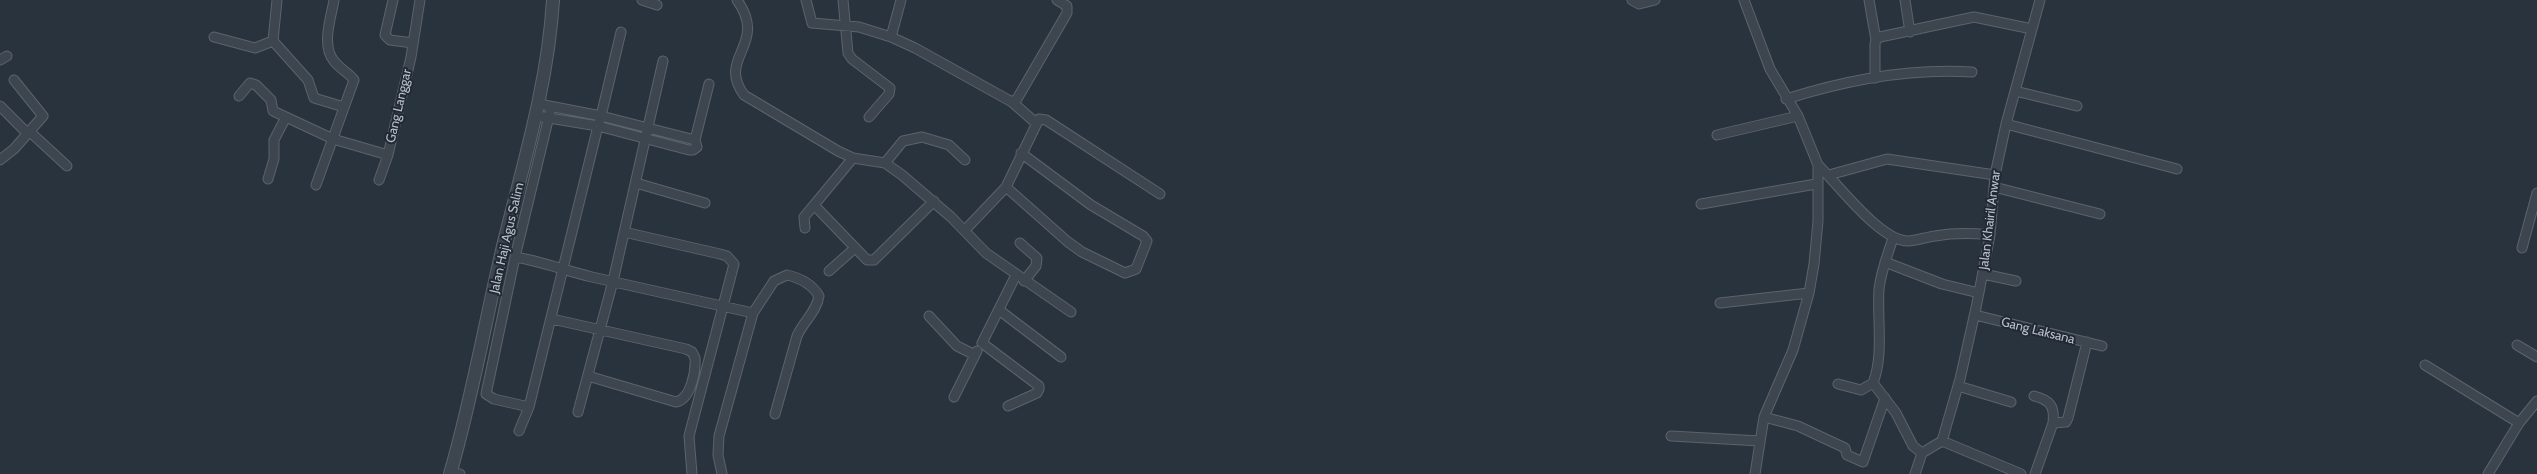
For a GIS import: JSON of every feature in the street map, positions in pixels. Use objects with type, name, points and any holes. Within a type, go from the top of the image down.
[{"type":"street","points":[[277,0],[273,41],[308,80],[314,98],[344,107]]},
{"type":"street","points":[[316,185],[354,79],[343,72],[328,52],[329,30],[334,0]]},
{"type":"street","points":[[393,0],[385,35],[390,40],[413,43]]},
{"type":"street","name":"Gang Langgar","points":[[238,96],[250,83],[254,84],[271,100],[273,111],[333,139],[388,155],[413,43],[420,0]]},
{"type":"street","name":"Jalan Haji Agus Salim","points":[[454,474],[502,249],[541,112],[553,0]]},
{"type":"street","points":[[642,0],[657,4]]},
{"type":"street","points":[[737,0],[749,27],[748,37],[734,74],[744,95],[853,158],[885,163],[934,201],[965,230],[986,253],[1024,281],[1071,312]]},
{"type":"street","points":[[806,0],[812,23],[846,25],[891,37],[921,51],[1012,102],[1036,123]]},
{"type":"street","points":[[843,0],[846,25],[846,48],[852,59],[890,88],[889,94],[869,117]]},
{"type":"street","points":[[891,37],[901,0]]},
{"type":"street","points":[[1012,102],[1017,99],[1067,13],[1067,6],[1057,0]]},
{"type":"street","points":[[1632,0],[1639,4],[1655,0]]},
{"type":"street","points":[[1744,0],[1770,69],[1786,99],[1798,116],[1818,164],[1829,175],[1850,202],[1893,238],[1908,241],[1948,234],[1972,233],[1990,235]]},
{"type":"street","points":[[1869,0],[1876,40],[1875,78]]},
{"type":"street","points":[[1905,0],[1910,32]]},
{"type":"street","name":"Jalan Khairil Anwar","points":[[1942,441],[1958,386],[1975,315],[1990,235],[1995,174],[2006,124],[2040,0]]},
{"type":"street","points":[[1876,40],[1880,37],[1910,32],[1974,17],[2032,30]]},
{"type":"street","points":[[519,431],[529,407],[552,319],[621,32]]},
{"type":"street","points":[[214,37],[255,48],[273,41]]},
{"type":"street","points":[[578,412],[613,281],[663,61]]},
{"type":"street","points":[[1786,99],[1841,83],[1875,78],[1946,71],[1972,72]]},
{"type":"street","points":[[0,160],[14,149],[43,114],[14,80]]},
{"type":"street","points":[[541,112],[694,150],[697,146],[695,140],[709,84]]},
{"type":"street","points":[[2015,91],[2077,106]]},
{"type":"street","points":[[0,106],[67,166]]},
{"type":"street","points":[[541,112],[551,107],[601,116],[647,129],[695,140]]},
{"type":"street","points":[[529,407],[494,399],[486,394],[515,257],[541,112]]},
{"type":"street","points":[[1716,135],[1798,116]]},
{"type":"street","points":[[268,179],[274,159],[274,140],[286,117]]},
{"type":"street","points":[[965,230],[1006,188],[1039,119],[1046,120],[1160,194]]},
{"type":"street","points":[[2006,124],[2177,169]]},
{"type":"street","points":[[885,163],[903,141],[922,137],[949,145],[965,160]]},
{"type":"street","points":[[1006,188],[1082,252],[1125,273],[1136,269],[1147,246],[1147,241],[1143,236],[1091,205],[1022,154]]},
{"type":"street","points":[[379,180],[388,155]]},
{"type":"street","points":[[805,228],[804,217],[853,158]]},
{"type":"street","points":[[1829,175],[1887,159],[1995,174]]},
{"type":"street","points":[[1755,474],[1764,417],[1793,350],[1809,293],[1814,264],[1818,221],[1816,184],[1818,164]]},
{"type":"street","points":[[636,183],[705,203]]},
{"type":"street","points":[[1701,204],[1816,184]]},
{"type":"street","points":[[1994,187],[2100,214]]},
{"type":"street","points":[[2522,248],[2537,193]]},
{"type":"street","points":[[814,205],[867,260],[874,260],[934,201]]},
{"type":"street","points":[[624,232],[727,256],[734,264],[734,272],[689,436],[692,474]]},
{"type":"street","points":[[1838,384],[1862,390],[1873,383],[1878,366],[1879,290],[1885,262],[1893,238]]},
{"type":"street","points":[[1020,243],[1037,258],[1036,266],[1024,281]]},
{"type":"street","points":[[829,271],[855,248]]},
{"type":"street","points":[[515,257],[564,270],[753,313]]},
{"type":"street","points":[[1885,262],[1942,284],[1979,293]]},
{"type":"street","points":[[1983,274],[2016,282]]},
{"type":"street","points":[[722,474],[718,455],[719,436],[753,313],[774,281],[787,275],[798,278],[815,289],[819,296],[815,308],[802,325],[797,336],[775,414]]},
{"type":"street","points":[[954,397],[1016,275]]},
{"type":"street","points":[[1720,303],[1809,293]]},
{"type":"street","points":[[999,310],[1061,357]]},
{"type":"street","name":"Gang Laksana","points":[[1975,315],[2102,346]]},
{"type":"street","points":[[930,316],[957,346],[975,355]]},
{"type":"street","points":[[552,319],[692,352],[696,363],[688,394],[684,400],[676,402],[588,376]]},
{"type":"street","points":[[2053,423],[2066,422],[2068,418],[2086,342]]},
{"type":"street","points":[[982,343],[1039,386],[1037,392],[1008,406]]},
{"type":"street","points":[[2517,345],[2537,357]]},
{"type":"street","points":[[2425,364],[2519,423]]},
{"type":"street","points":[[1873,383],[1896,413],[1913,446],[1922,453]]},
{"type":"street","points":[[1958,386],[2011,402]]},
{"type":"street","points":[[2034,396],[2049,401],[2053,409],[2053,423],[2035,474]]},
{"type":"street","points":[[1764,417],[1816,433],[1845,448],[1847,455],[1863,462],[1885,398]]},
{"type":"street","points":[[2488,474],[2519,423],[2537,401]]},
{"type":"street","points":[[1671,436],[1760,440]]},
{"type":"street","points":[[1915,474],[1922,453],[1942,441],[2021,474]]}]
